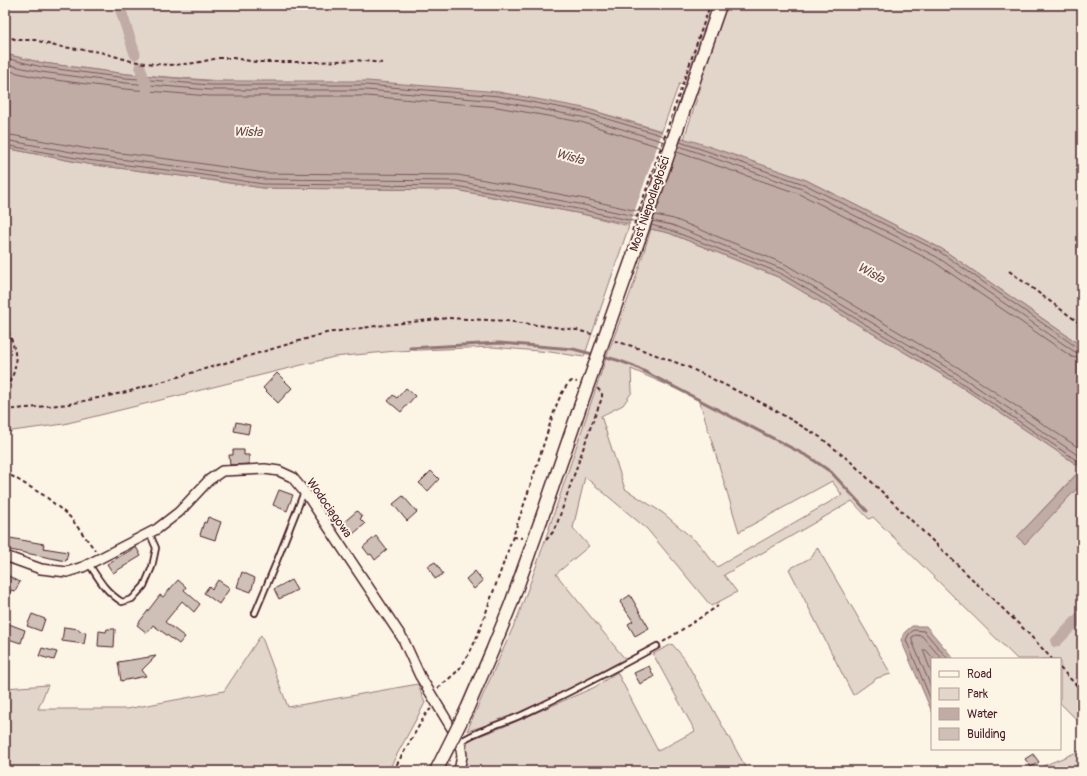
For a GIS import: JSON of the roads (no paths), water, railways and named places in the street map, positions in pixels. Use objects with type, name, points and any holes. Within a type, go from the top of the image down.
[{"type":"main road","name":"Most Niepodległości","points":[[436,771],[467,709],[511,604],[720,5]]},
{"type":"street","name":"Wodociągowa","points":[[5,556],[41,569],[67,572],[90,564],[156,528],[179,512],[209,480],[222,471],[265,469],[279,471],[292,477],[304,492],[403,639],[420,676],[460,742],[462,756],[459,771]]},
{"type":"lane","points":[[255,612],[304,492]]},
{"type":"lane","points":[[90,564],[102,585],[111,595],[122,602],[132,600],[144,586],[152,567],[156,548],[149,532]]},
{"type":"lane","points":[[460,742],[470,735],[521,715],[598,678],[657,646]]},
{"type":"water","name":"Wisła","points":[[5,54],[43,63],[127,74],[211,81],[367,81],[499,92],[584,108],[699,143],[806,180],[942,249],[1082,346],[1082,468],[951,380],[778,277],[669,233],[582,214],[456,190],[263,188],[87,164],[5,148]]},
{"type":"water","points":[[1082,469],[1082,483],[1025,544],[1017,537]]},
{"type":"water","points":[[912,626],[926,626],[953,658],[931,658],[931,710],[901,640],[905,632]]},
{"type":"waterway","points":[[119,5],[135,54]]},
{"type":"waterway","points":[[140,67],[147,89]]},
{"type":"waterway","points":[[410,348],[499,343],[573,349],[596,355]]},
{"type":"waterway","points":[[602,356],[634,366],[809,457],[831,472],[867,511]]},
{"type":"waterway","points":[[1056,642],[1082,615]]}]
